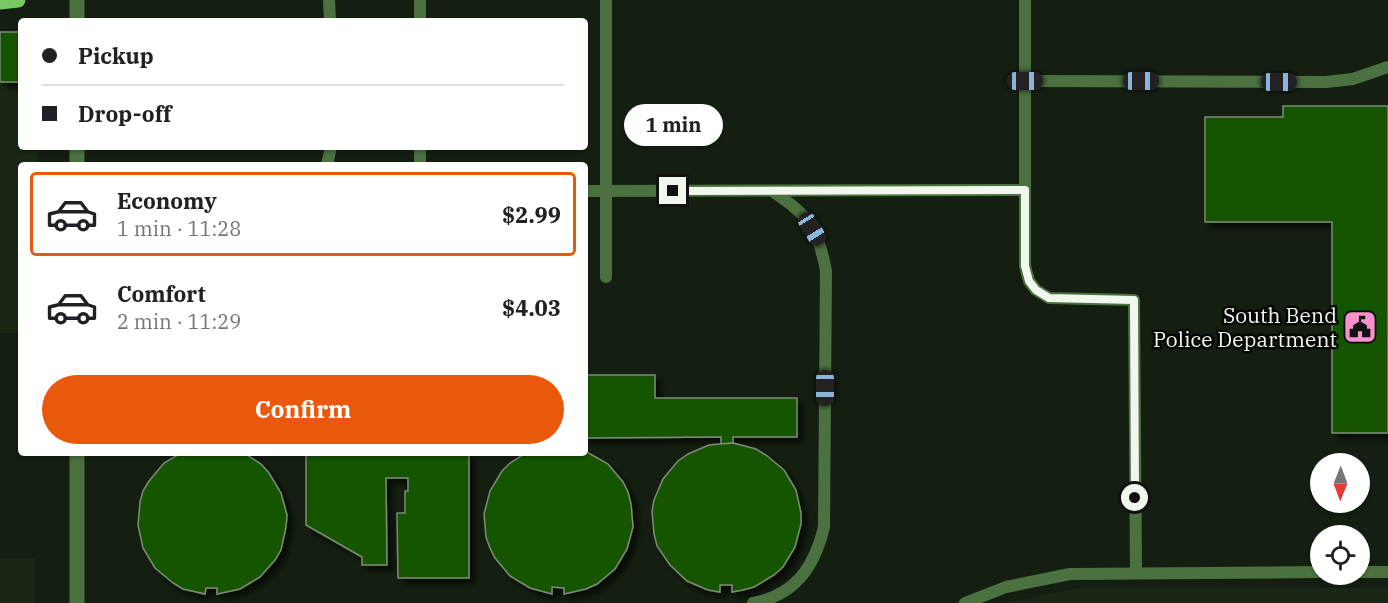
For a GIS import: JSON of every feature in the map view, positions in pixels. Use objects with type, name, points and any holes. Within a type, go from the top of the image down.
[{"type":"main road","points":[[0,2],[18,0]]},
{"type":"street","points":[[77,0],[77,18]]},
{"type":"street","points":[[77,456],[77,603]]},
{"type":"lane","points":[[329,0],[330,18]]},
{"type":"lane","points":[[420,0],[420,18]]},
{"type":"lane","points":[[606,0],[606,277]]},
{"type":"lane","points":[[1025,0],[1025,266],[1029,281],[1036,290],[1049,298],[1134,300],[1136,572]]},
{"type":"lane","points":[[1025,81],[1326,82],[1353,79],[1388,67]]},
{"type":"lane","points":[[588,191],[1025,190]]},
{"type":"lane","points":[[753,603],[771,599],[791,588],[807,570],[819,549],[824,527],[826,271],[820,242],[804,216],[791,203],[772,191]]},
{"type":"lane","points":[[965,603],[1006,587],[1070,574],[1310,572]]},
{"type":"lane","points":[[1370,572],[1388,572]]},
{"type":"shaded area","points":[[0,31],[18,31],[18,150],[38,150],[38,162],[18,162],[18,333],[0,333]]},
{"type":"shaded area","points":[[0,558],[34,558],[34,603],[0,603]]},
{"type":"shaded area","points":[[1078,588],[1388,588],[1388,603],[1005,603]]},
{"type":"building","points":[[0,32],[18,32],[18,82],[0,82]]},
{"type":"building","name":"South Bend Police Department","points":[[1283,106],[1388,106],[1388,433],[1332,433],[1332,222],[1205,222],[1205,117],[1283,117]]},
{"type":"building","points":[[588,375],[655,375],[655,398],[797,398],[797,437],[733,437],[733,443],[721,444],[721,437],[588,438]]},
{"type":"building","points":[[733,443],[756,449],[784,470],[796,490],[801,524],[795,547],[783,567],[774,575],[754,587],[743,590],[732,592],[732,585],[720,585],[720,592],[708,590],[687,581],[670,565],[657,546],[652,511],[663,479],[678,461],[709,445]]},
{"type":"building","points":[[588,453],[608,464],[628,492],[633,527],[627,549],[615,569],[597,584],[564,594],[564,588],[552,587],[552,594],[530,588],[510,576],[490,548],[486,537],[484,514],[490,491],[502,471],[521,456],[588,456]]},
{"type":"building","points":[[176,456],[249,456],[269,473],[281,493],[287,515],[286,527],[281,550],[260,577],[240,589],[217,594],[217,588],[206,588],[205,594],[183,589],[155,568],[143,548],[138,525],[143,491],[164,463]]},
{"type":"building","points":[[306,456],[469,456],[469,578],[398,578],[397,513],[405,513],[405,491],[408,491],[408,478],[386,478],[387,565],[362,565],[362,557],[306,525]]},
{"type":"place","name":"South Bend Police Department","points":[[1360,327]]},
{"type":"route","points":[[673,191],[1025,190],[1025,266],[1029,281],[1036,290],[1049,298],[1134,300],[1135,498]]}]
